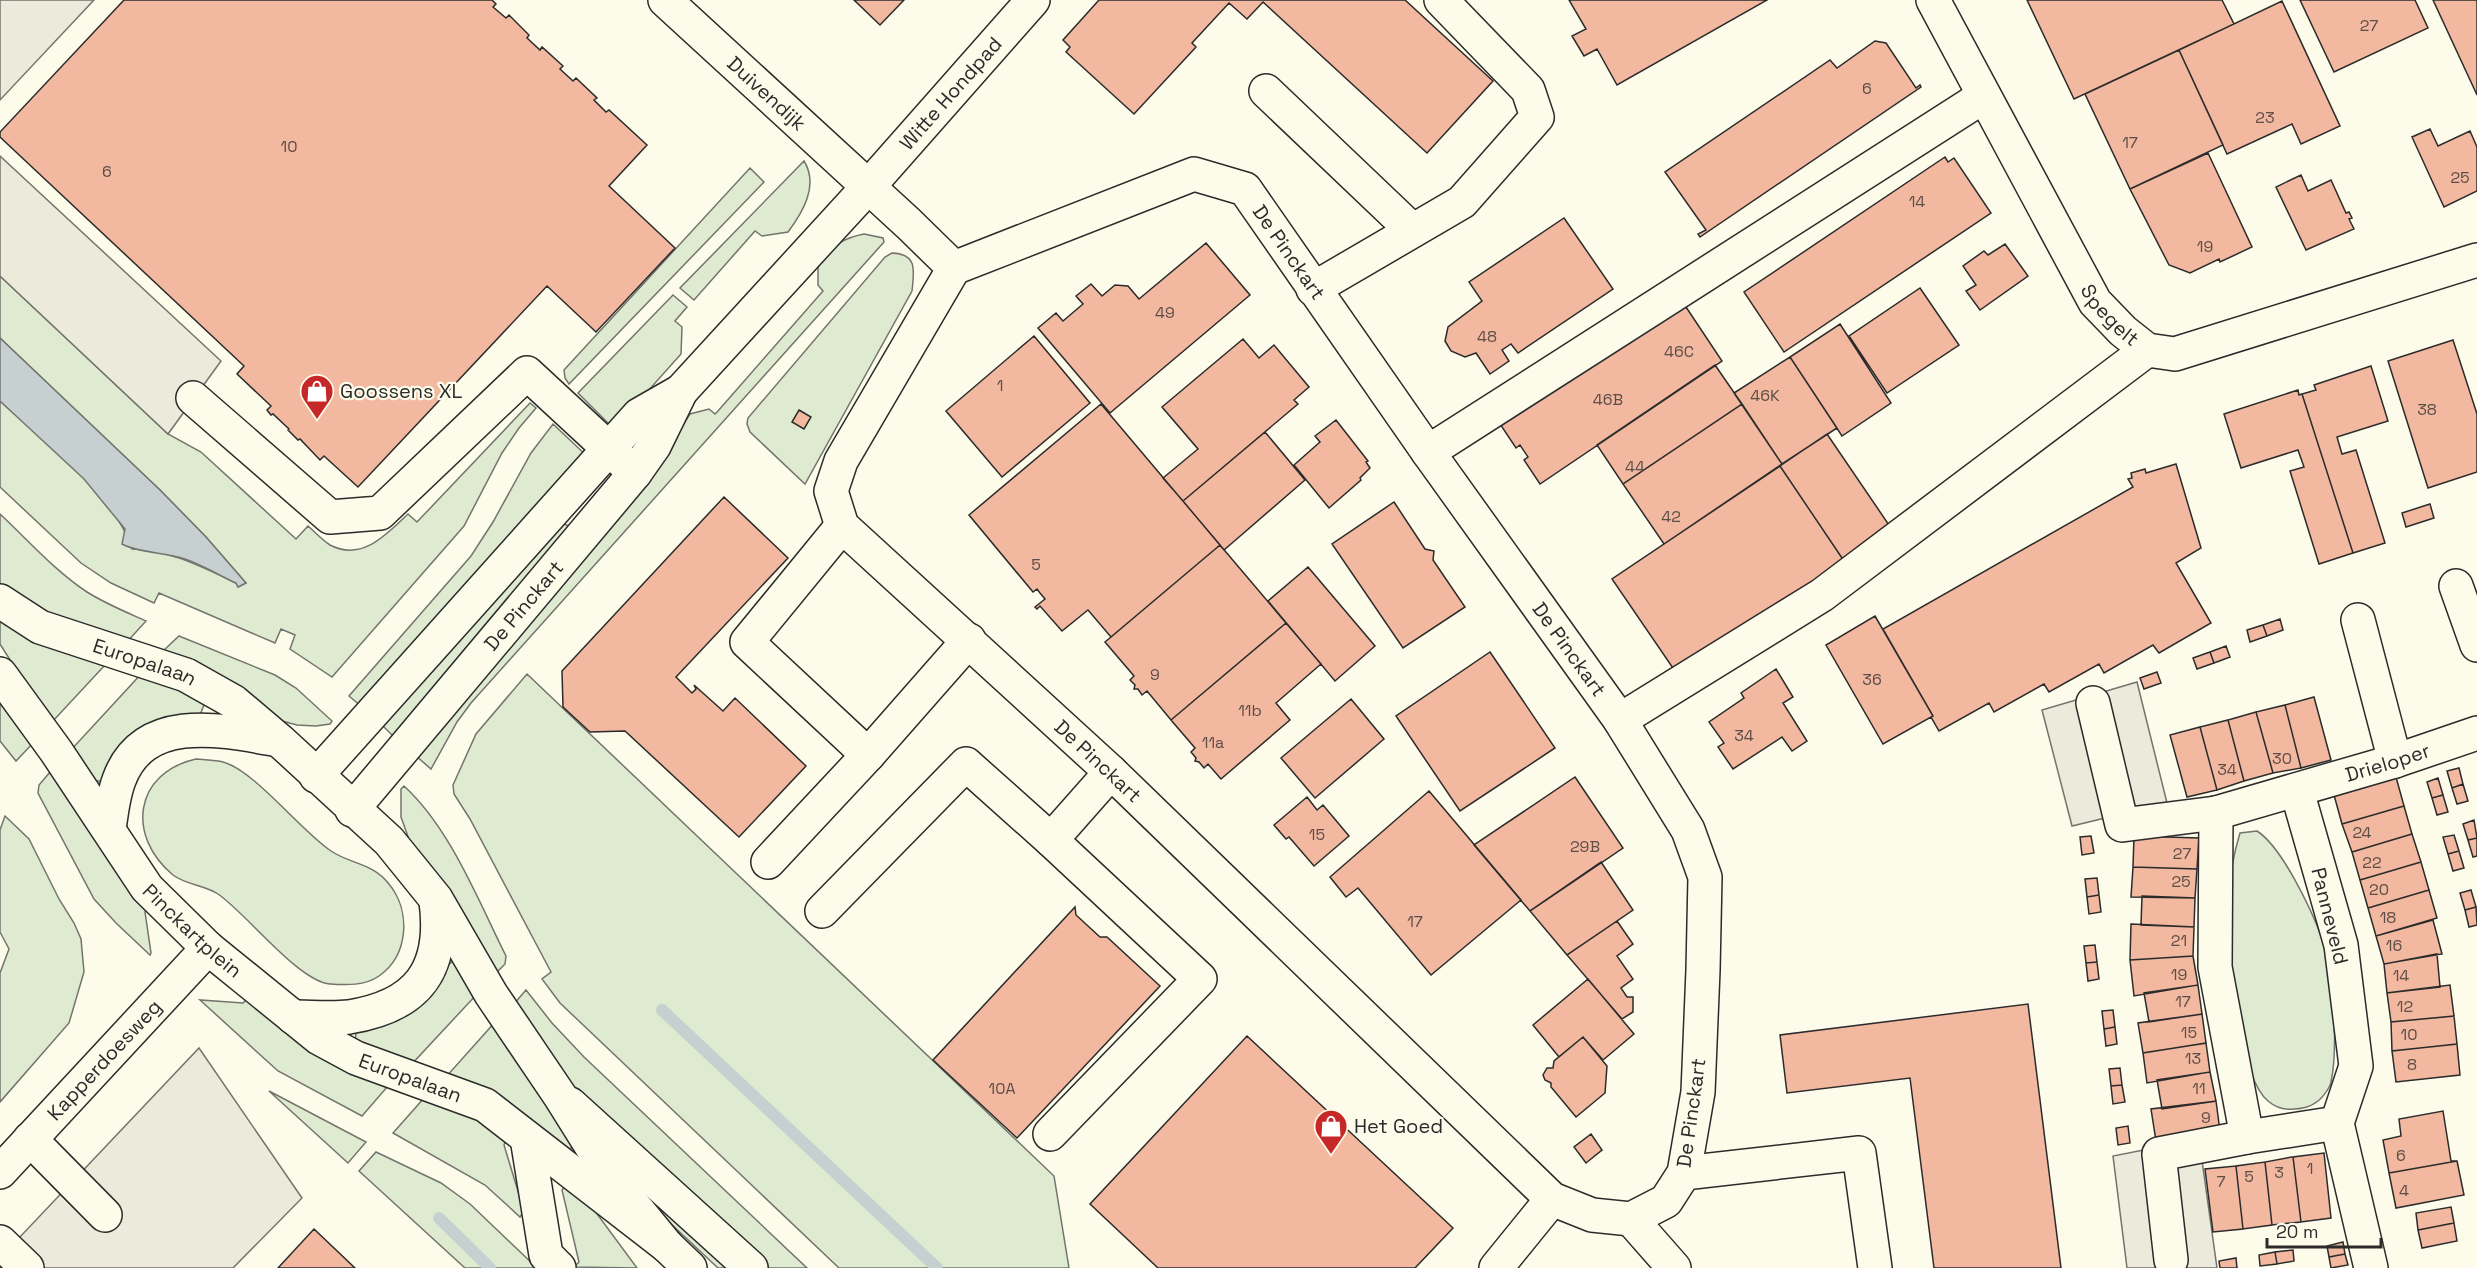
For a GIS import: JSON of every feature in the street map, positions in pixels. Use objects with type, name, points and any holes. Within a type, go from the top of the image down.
[{"type":"street","name":"Duivendijk","points":[[665,0],[868,187]]},
{"type":"street","name":"Witte Hondpad","points":[[868,187],[1033,0]]},
{"type":"street","points":[[1314,289],[1462,202],[1537,117],[1528,90],[1441,0]]},
{"type":"street","name":"Spegelt","points":[[1934,0],[2095,302],[2123,331],[2147,350],[2175,354],[2477,260]]},
{"type":"street","points":[[1266,91],[1412,230]]},
{"type":"street","points":[[1428,452],[1984,96]]},
{"type":"street","name":"De Pinckart","points":[[842,526],[1111,772],[1552,1199],[1592,1215],[1631,1219],[1666,1201],[1684,1173],[1698,1092],[1704,970],[1705,877],[1688,830],[1620,720],[1428,452],[1245,189],[1194,174],[954,268]]},
{"type":"street","points":[[868,187],[954,268],[841,461],[831,491],[842,526],[747,642],[868,755]]},
{"type":"street","name":"De Pinckart","points":[[352,810],[635,473],[654,446],[681,391],[868,187]]},
{"type":"street","points":[[1620,720],[1822,595],[2147,350]]},
{"type":"street","points":[[193,398],[330,517],[380,513],[527,373],[635,473]]},
{"type":"street","name":"De Pinckart","points":[[316,776],[639,415],[681,391]]},
{"type":"street","points":[[2456,586],[2477,645]]},
{"type":"street","name":"Europalaan","points":[[0,601],[40,627],[186,675],[234,702],[279,740]]},
{"type":"street","points":[[2358,620],[2395,761]]},
{"type":"street","points":[[768,862],[868,755],[969,640]]},
{"type":"street","points":[[1,677],[109,830]]},
{"type":"street","points":[[2093,703],[2122,825],[2217,813],[2297,791]]},
{"type":"street","points":[[109,830],[118,780],[134,755],[151,741],[171,732],[193,729],[231,731],[279,740],[388,841],[436,899],[439,938],[433,961],[422,982],[404,998],[387,1007],[348,1017],[293,1017]]},
{"type":"street","name":"Drieloper","points":[[2297,791],[2477,733]]},
{"type":"street","points":[[822,911],[966,764],[1051,840],[1200,980],[1050,1134]]},
{"type":"street","points":[[1051,840],[1111,772]]},
{"type":"street","name":"Panneveld","points":[[2297,791],[2341,945],[2356,1066],[2337,1123]]},
{"type":"street","points":[[2217,813],[2215,967],[2247,1137]]},
{"type":"street","name":"Pinckartplein","points":[[109,830],[147,888],[208,948],[293,1017]]},
{"type":"street","name":"Europalaan","points":[[436,899],[491,994],[560,1096],[612,1179],[667,1246]]},
{"type":"street","name":"Kapperdoesweg","points":[[0,1172],[208,948]]},
{"type":"street","name":"Europalaan","points":[[293,1017],[318,1038],[356,1058],[485,1105],[667,1246],[690,1268]]},
{"type":"street","name":"Europalaan","points":[[560,1096],[751,1268]]},
{"type":"street","points":[[2171,1260],[2159,1154],[2337,1123],[2371,1268]]},
{"type":"street","points":[[527,1138],[546,1255],[559,1268]]},
{"type":"street","points":[[30,1139],[105,1215]]},
{"type":"street","points":[[1684,1173],[1859,1153],[1875,1268]]},
{"type":"street","points":[[1496,1268],[1552,1199]]},
{"type":"street","points":[[1631,1219],[1674,1268]]},
{"type":"street","points":[[0,1242],[27,1268]]},
{"type":"green space","points":[[804,161],[810,179],[807,198],[788,232],[762,236],[755,231],[694,300],[680,288]]},
{"type":"green space","points":[[750,168],[764,182],[569,384],[564,370]]},
{"type":"green space","points":[[864,234],[883,238],[884,242],[471,703],[457,722],[431,769],[415,755],[636,496],[690,414],[709,409],[715,414],[718,411],[823,291],[818,285],[818,260],[839,243]]},
{"type":"green space","points":[[892,253],[900,254],[910,260],[913,270],[912,291],[805,484],[750,432],[747,424],[748,418],[885,257]]},
{"type":"green space","points":[[0,276],[168,434],[201,452],[296,539],[308,526],[330,545],[353,550],[363,548],[383,537],[408,514],[417,522],[530,403],[536,408],[502,453],[464,526],[332,677],[290,649],[295,635],[281,629],[275,643],[159,593],[154,603],[111,583],[81,563],[0,487],[0,401],[56,450],[94,488],[123,528],[132,549],[160,552],[186,560],[236,583],[238,587],[246,583],[206,537],[160,490],[0,338]]},
{"type":"green space","points":[[673,295],[687,307],[675,321],[682,327],[681,354],[614,429],[578,393]]},
{"type":"green space","points":[[553,424],[589,458],[362,707],[349,696],[471,556],[493,522],[531,453]]},
{"type":"green space","points":[[0,514],[75,584],[101,600],[146,621],[126,643],[89,633],[0,589]]},
{"type":"green space","points":[[562,523],[571,527],[393,736],[381,724]]},
{"type":"green space","points":[[0,619],[105,665],[53,721],[48,720],[0,644]]},
{"type":"green space","points":[[179,636],[275,675],[296,688],[332,721],[330,724],[316,726],[297,725],[278,720],[163,651]]},
{"type":"green space","points":[[143,672],[206,700],[200,715],[103,781],[88,781],[70,751]]},
{"type":"green space","points":[[527,674],[1054,1176],[1069,1268],[839,1268],[560,1003],[542,979],[551,972],[470,819],[454,794],[453,785],[476,734]]},
{"type":"green space","points":[[0,697],[34,742],[16,761],[0,741]]},
{"type":"green space","points":[[196,759],[220,761],[249,776],[319,842],[338,855],[376,872],[389,884],[401,907],[404,932],[396,957],[379,976],[368,982],[342,985],[317,980],[288,960],[230,903],[218,894],[173,875],[158,859],[148,842],[143,825],[144,808],[149,792],[160,778],[175,766]]},
{"type":"green space","points":[[51,771],[150,907],[145,912],[150,955],[94,899],[38,793],[39,785]]},
{"type":"green space","points":[[404,786],[435,822],[474,889],[506,956],[505,964],[497,972],[411,845],[401,817],[401,789]]},
{"type":"green space","points":[[5,816],[29,839],[59,899],[74,923],[81,939],[84,972],[69,1023],[0,1102],[0,973],[9,949],[0,932],[0,830]]},
{"type":"green space","points":[[2257,831],[2267,839],[2286,864],[2311,911],[2322,938],[2329,969],[2334,1030],[2331,1082],[2322,1097],[2310,1106],[2299,1109],[2280,1108],[2274,1105],[2268,1101],[2258,1087],[2241,1038],[2235,1008],[2228,948],[2229,886],[2240,833]]},
{"type":"green space","points":[[452,962],[459,964],[478,993],[409,1067],[355,1045],[356,1032]]},
{"type":"green space","points":[[526,990],[552,1023],[584,1057],[807,1268],[763,1268],[572,1089],[513,1005]]},
{"type":"green space","points":[[247,999],[388,1086],[362,1116],[278,1071],[200,1000],[243,1003]]},
{"type":"green space","points":[[496,1021],[575,1145],[564,1153],[445,1078]]},
{"type":"green space","points":[[269,1091],[366,1142],[348,1163]]},
{"type":"green space","points":[[425,1097],[483,1121],[507,1137],[504,1145],[524,1211],[520,1217],[485,1185],[393,1133]]},
{"type":"green space","points":[[376,1152],[441,1183],[470,1204],[537,1268],[465,1268],[359,1171]]},
{"type":"green space","points":[[645,1184],[734,1268],[718,1268],[637,1192]]},
{"type":"green space","points":[[566,1185],[592,1207],[637,1268],[574,1267],[579,1262],[562,1190]]},
{"type":"shaded area","points":[[0,0],[94,0],[0,100]]},
{"type":"shaded area","points":[[0,156],[221,361],[168,434],[0,276]]},
{"type":"shaded area","points":[[0,338],[160,490],[206,537],[246,583],[238,587],[236,583],[185,559],[122,544],[125,529],[84,479],[0,401]]},
{"type":"shaded area","points":[[2137,682],[2167,803],[2072,826],[2042,710]]},
{"type":"shaded area","points":[[199,1048],[302,1198],[233,1268],[0,1268],[0,1258]]},
{"type":"shaded area","points":[[2199,1139],[2217,1268],[2127,1268],[2113,1156]]},
{"type":"building","points":[[124,0],[492,0],[496,4],[493,7],[506,18],[509,15],[529,35],[527,38],[540,50],[542,47],[563,66],[560,69],[573,81],[576,78],[597,98],[594,100],[606,112],[609,110],[647,145],[609,186],[675,248],[596,332],[547,286],[358,487],[324,456],[320,460],[273,414],[271,415],[267,410],[271,406],[237,374],[244,366],[0,137],[0,132]]},
{"type":"building","points":[[854,0],[904,0],[880,25]]},
{"type":"building","points":[[1099,0],[1405,0],[1493,81],[1427,153],[1263,2],[1247,19],[1229,3],[1192,43],[1196,47],[1134,114],[1066,52],[1070,47],[1063,40]]},
{"type":"building","points":[[1569,0],[1767,0],[1617,85],[1597,49],[1584,56],[1572,36],[1586,29]]},
{"type":"building","points":[[2027,0],[2222,0],[2234,24],[2074,99]]},
{"type":"building","points":[[2300,0],[2415,0],[2428,28],[2334,72]]},
{"type":"building","points":[[2433,0],[2477,0],[2477,95]]},
{"type":"building","points":[[2282,1],[2340,126],[2301,144],[2292,124],[2227,154],[2179,50]]},
{"type":"building","points":[[1875,41],[1886,43],[1916,88],[1920,85],[1921,87],[1700,237],[1698,234],[1706,230],[1665,172],[1830,60],[1837,68]]},
{"type":"building","points":[[2179,50],[2223,145],[2130,189],[2085,94]]},
{"type":"building","points":[[2430,129],[2438,146],[2470,131],[2477,147],[2477,191],[2444,207],[2412,137]]},
{"type":"building","points":[[2208,153],[2252,247],[2190,273],[2169,265],[2130,189]]},
{"type":"building","points":[[1945,157],[1948,162],[1954,158],[1991,213],[1784,352],[1744,292]]},
{"type":"building","points":[[2301,175],[2308,191],[2331,180],[2346,213],[2349,212],[2352,218],[2349,219],[2354,229],[2306,250],[2276,187]]},
{"type":"building","points":[[1564,218],[1613,289],[1518,353],[1511,344],[1502,350],[1509,361],[1490,374],[1476,353],[1465,357],[1451,351],[1445,341],[1448,327],[1482,301],[1469,282]]},
{"type":"building","points":[[1206,243],[1250,295],[1110,413],[1038,328],[1056,313],[1063,321],[1083,304],[1076,296],[1091,284],[1102,296],[1115,285],[1128,286],[1139,299]]},
{"type":"building","points":[[2005,244],[2028,276],[1980,310],[1966,291],[1976,285],[1963,266],[1984,251],[1988,255]]},
{"type":"building","points":[[1920,288],[1959,345],[1887,393],[1849,336]]},
{"type":"building","points":[[1682,301],[1722,361],[1540,484],[1524,460],[1528,457],[1520,445],[1516,448],[1500,424]]},
{"type":"building","points":[[1840,324],[1891,403],[1842,436],[1790,357]]},
{"type":"building","points":[[1034,336],[1090,403],[1002,477],[946,411]]},
{"type":"building","points":[[1243,339],[1259,358],[1274,345],[1309,387],[1294,400],[1298,404],[1183,501],[1163,478],[1198,449],[1162,407]]},
{"type":"building","points":[[2453,340],[2477,414],[2477,472],[2428,488],[2388,361]]},
{"type":"building","points":[[1790,357],[1837,428],[1782,464],[1734,393]]},
{"type":"building","points":[[1715,365],[1742,404],[1623,484],[1597,445]]},
{"type":"building","points":[[2371,366],[2388,421],[2337,437],[2342,454],[2356,450],[2385,543],[2353,553],[2302,394],[2316,390],[2314,385]]},
{"type":"building","points":[[2298,390],[2299,395],[2302,394],[2353,553],[2319,564],[2290,471],[2304,467],[2298,450],[2241,468],[2224,414]]},
{"type":"building","points":[[1101,404],[1220,545],[1111,637],[1088,610],[1062,631],[1040,606],[1037,609],[1035,607],[1045,599],[1037,589],[1033,592],[969,515]]},
{"type":"building","points":[[1742,404],[1782,464],[1664,544],[1623,484]]},
{"type":"building","points":[[799,410],[811,417],[804,429],[792,422]]},
{"type":"building","points":[[1336,420],[1368,461],[1366,462],[1370,468],[1360,478],[1361,480],[1329,508],[1294,465],[1320,442],[1315,436]]},
{"type":"building","points":[[1265,432],[1305,480],[1224,550],[1183,501]]},
{"type":"building","points":[[1827,434],[1891,528],[1844,561],[1780,466]]},
{"type":"building","points":[[2176,464],[2201,548],[2176,563],[2211,623],[2159,653],[2153,645],[2104,673],[2099,664],[2049,692],[2044,684],[1994,712],[1989,703],[1939,731],[1931,717],[1933,716],[1883,629],[2133,487],[2128,479],[2132,478],[2131,473],[2145,469],[2146,473]]},
{"type":"building","points":[[1780,466],[1844,561],[1677,674],[1612,579]]},
{"type":"building","points":[[724,497],[788,558],[676,677],[692,693],[696,689],[694,685],[723,711],[735,698],[806,766],[739,837],[625,731],[590,732],[563,707],[562,671]]},
{"type":"building","points":[[1394,502],[1425,549],[1434,551],[1433,560],[1465,607],[1403,648],[1332,544]]},
{"type":"building","points":[[2430,504],[2434,518],[2406,527],[2402,513]]},
{"type":"building","points":[[1220,545],[1286,623],[1171,720],[1147,691],[1142,695],[1138,689],[1134,689],[1135,685],[1130,680],[1134,676],[1105,642]]},
{"type":"building","points":[[1308,567],[1375,646],[1335,681],[1268,601]]},
{"type":"building","points":[[1875,616],[1933,716],[1883,744],[1826,645]]},
{"type":"building","points":[[2280,619],[2283,630],[2267,636],[2263,625]]},
{"type":"building","points":[[1286,623],[1321,664],[1276,703],[1290,720],[1221,779],[1208,764],[1204,768],[1195,761],[1196,758],[1191,752],[1195,748],[1171,720]]},
{"type":"building","points":[[2263,625],[2267,636],[2250,642],[2247,630]]},
{"type":"building","points":[[2226,646],[2230,657],[2214,663],[2210,652]]},
{"type":"building","points":[[1490,652],[1555,748],[1460,811],[1396,716]]},
{"type":"building","points":[[2210,652],[2214,663],[2197,669],[2193,658]]},
{"type":"building","points":[[1776,669],[1793,697],[1783,703],[1807,741],[1792,751],[1782,737],[1733,769],[1718,747],[1724,743],[1709,722],[1744,698],[1741,693]]},
{"type":"building","points":[[2157,672],[2161,683],[2144,689],[2140,678]]},
{"type":"building","points":[[2314,697],[2331,760],[2301,768],[2285,705]]},
{"type":"building","points":[[1351,699],[1384,739],[1315,798],[1281,758]]},
{"type":"building","points":[[2285,705],[2301,768],[2273,773],[2256,712]]},
{"type":"building","points":[[2256,712],[2273,773],[2244,781],[2228,720]]},
{"type":"building","points":[[2228,720],[2244,781],[2217,790],[2200,727]]},
{"type":"building","points":[[2200,727],[2217,790],[2187,797],[2170,735]]},
{"type":"building","points":[[2459,768],[2463,784],[2452,788],[2447,771]]},
{"type":"building","points":[[1575,777],[1623,848],[1530,911],[1474,845]]},
{"type":"building","points":[[2396,777],[2404,806],[2342,824],[2334,795]]},
{"type":"building","points":[[2438,778],[2443,795],[2432,798],[2427,782]]},
{"type":"building","points":[[2463,784],[2468,801],[2457,804],[2452,788]]},
{"type":"building","points":[[1429,791],[1521,900],[1431,975],[1358,888],[1346,897],[1330,877]]},
{"type":"building","points":[[2443,795],[2448,812],[2437,815],[2432,798]]},
{"type":"building","points":[[1307,797],[1317,810],[1323,805],[1349,836],[1314,866],[1289,837],[1286,839],[1274,825]]},
{"type":"building","points":[[2404,806],[2412,834],[2352,852],[2342,824]]},
{"type":"building","points":[[2474,820],[2477,838],[2468,840],[2463,824]]},
{"type":"building","points":[[2412,834],[2421,862],[2360,880],[2352,852]]},
{"type":"building","points":[[2454,835],[2459,851],[2448,854],[2443,837]]},
{"type":"building","points":[[2091,836],[2094,853],[2082,855],[2080,837]]},
{"type":"building","points":[[2134,836],[2199,838],[2197,869],[2133,867]]},
{"type":"building","points":[[2477,838],[2477,856],[2473,857],[2468,840]]},
{"type":"building","points":[[2459,851],[2464,868],[2453,871],[2448,854]]},
{"type":"building","points":[[1601,862],[1633,910],[1567,955],[1530,911]]},
{"type":"building","points":[[2421,862],[2429,890],[2368,908],[2360,880]]},
{"type":"building","points":[[2133,867],[2197,869],[2195,898],[2131,897]]},
{"type":"building","points":[[2097,878],[2099,895],[2087,897],[2085,879]]},
{"type":"building","points":[[2429,890],[2437,918],[2376,936],[2368,908]]},
{"type":"building","points":[[2471,890],[2476,907],[2465,910],[2460,893]]},
{"type":"building","points":[[2099,895],[2101,912],[2089,914],[2087,897]]},
{"type":"building","points":[[2142,896],[2195,898],[2194,927],[2141,925]]},
{"type":"building","points":[[1075,907],[1076,915],[1100,937],[1107,937],[1160,986],[1017,1138],[933,1060]]},
{"type":"building","points":[[2476,907],[2477,925],[2469,927],[2465,910]]},
{"type":"building","points":[[2433,920],[2442,954],[2384,964],[2376,936]]},
{"type":"building","points":[[1617,921],[1633,944],[1617,956],[1633,979],[1621,988],[1627,997],[1633,997],[1633,1012],[1622,1019],[1567,955]]},
{"type":"building","points":[[2131,924],[2194,927],[2193,956],[2130,960]]},
{"type":"building","points":[[2095,945],[2097,962],[2086,963],[2084,946]]},
{"type":"building","points":[[2437,954],[2440,987],[2387,993],[2384,964]]},
{"type":"building","points":[[2193,956],[2198,985],[2134,996],[2130,960]]},
{"type":"building","points":[[2097,962],[2099,979],[2088,981],[2086,963]]},
{"type":"building","points":[[1588,979],[1634,1034],[1603,1060],[1583,1037],[1559,1057],[1533,1025]]},
{"type":"building","points":[[2198,985],[2202,1014],[2149,1022],[2144,993]]},
{"type":"building","points":[[2450,985],[2454,1016],[2391,1022],[2387,993]]},
{"type":"building","points":[[2028,1004],[2061,1268],[1934,1268],[1910,1078],[1787,1093],[1780,1035]]},
{"type":"building","points":[[2113,1010],[2115,1027],[2104,1029],[2102,1011]]},
{"type":"building","points":[[2202,1014],[2206,1043],[2143,1053],[2138,1023]]},
{"type":"building","points":[[2454,1016],[2457,1044],[2392,1051],[2391,1022]]},
{"type":"building","points":[[2115,1027],[2117,1044],[2106,1046],[2104,1029]]},
{"type":"building","points":[[1247,1036],[1453,1228],[1415,1268],[1158,1268],[1090,1204]]},
{"type":"building","points":[[1583,1037],[1607,1066],[1605,1093],[1576,1117],[1543,1075],[1547,1068],[1553,1068],[1554,1061]]},
{"type":"building","points":[[2206,1043],[2210,1072],[2147,1083],[2143,1053]]},
{"type":"building","points":[[2457,1044],[2460,1075],[2396,1082],[2392,1051]]},
{"type":"building","points":[[2120,1068],[2122,1085],[2111,1086],[2109,1069]]},
{"type":"building","points":[[2210,1072],[2216,1101],[2162,1109],[2157,1080]]},
{"type":"building","points":[[2122,1085],[2125,1102],[2113,1104],[2111,1086]]},
{"type":"building","points":[[2216,1101],[2220,1131],[2156,1141],[2151,1109]]},
{"type":"building","points":[[2443,1111],[2451,1161],[2457,1161],[2389,1173],[2383,1140],[2401,1136],[2399,1119]]},
{"type":"building","points":[[2128,1126],[2130,1143],[2118,1145],[2116,1128]]},
{"type":"building","points":[[1591,1134],[1602,1150],[1586,1163],[1574,1147]]},
{"type":"building","points":[[2324,1153],[2331,1218],[2301,1222],[2293,1157]]},
{"type":"building","points":[[2293,1157],[2301,1222],[2272,1225],[2265,1162]]},
{"type":"building","points":[[2457,1161],[2464,1195],[2396,1208],[2389,1173]]},
{"type":"building","points":[[2265,1162],[2272,1225],[2243,1229],[2236,1166]]},
{"type":"building","points":[[2236,1166],[2243,1229],[2213,1232],[2205,1169]]},
{"type":"building","points":[[2451,1207],[2454,1223],[2418,1230],[2416,1213]]},
{"type":"building","points":[[2454,1223],[2457,1241],[2422,1248],[2418,1230]]},
{"type":"building","points":[[314,1229],[355,1268],[278,1268]]},
{"type":"building","points":[[2343,1242],[2345,1254],[2329,1257],[2327,1246]]},
{"type":"building","points":[[2293,1250],[2294,1261],[2277,1264],[2275,1252]]},
{"type":"building","points":[[2275,1252],[2277,1264],[2260,1266],[2259,1255]]},
{"type":"building","points":[[2345,1254],[2348,1265],[2331,1268],[2329,1257]]},
{"type":"building","points":[[2236,1258],[2237,1268],[2220,1268],[2219,1261]]},
{"type":"waterway","points":[[662,1010],[937,1268]]},
{"type":"waterway","points":[[439,1218],[490,1268]]},
{"type":"place","name":"Goossens XL","points":[[317,420]]},
{"type":"place","name":"Het Goed","points":[[1331,1155]]}]
